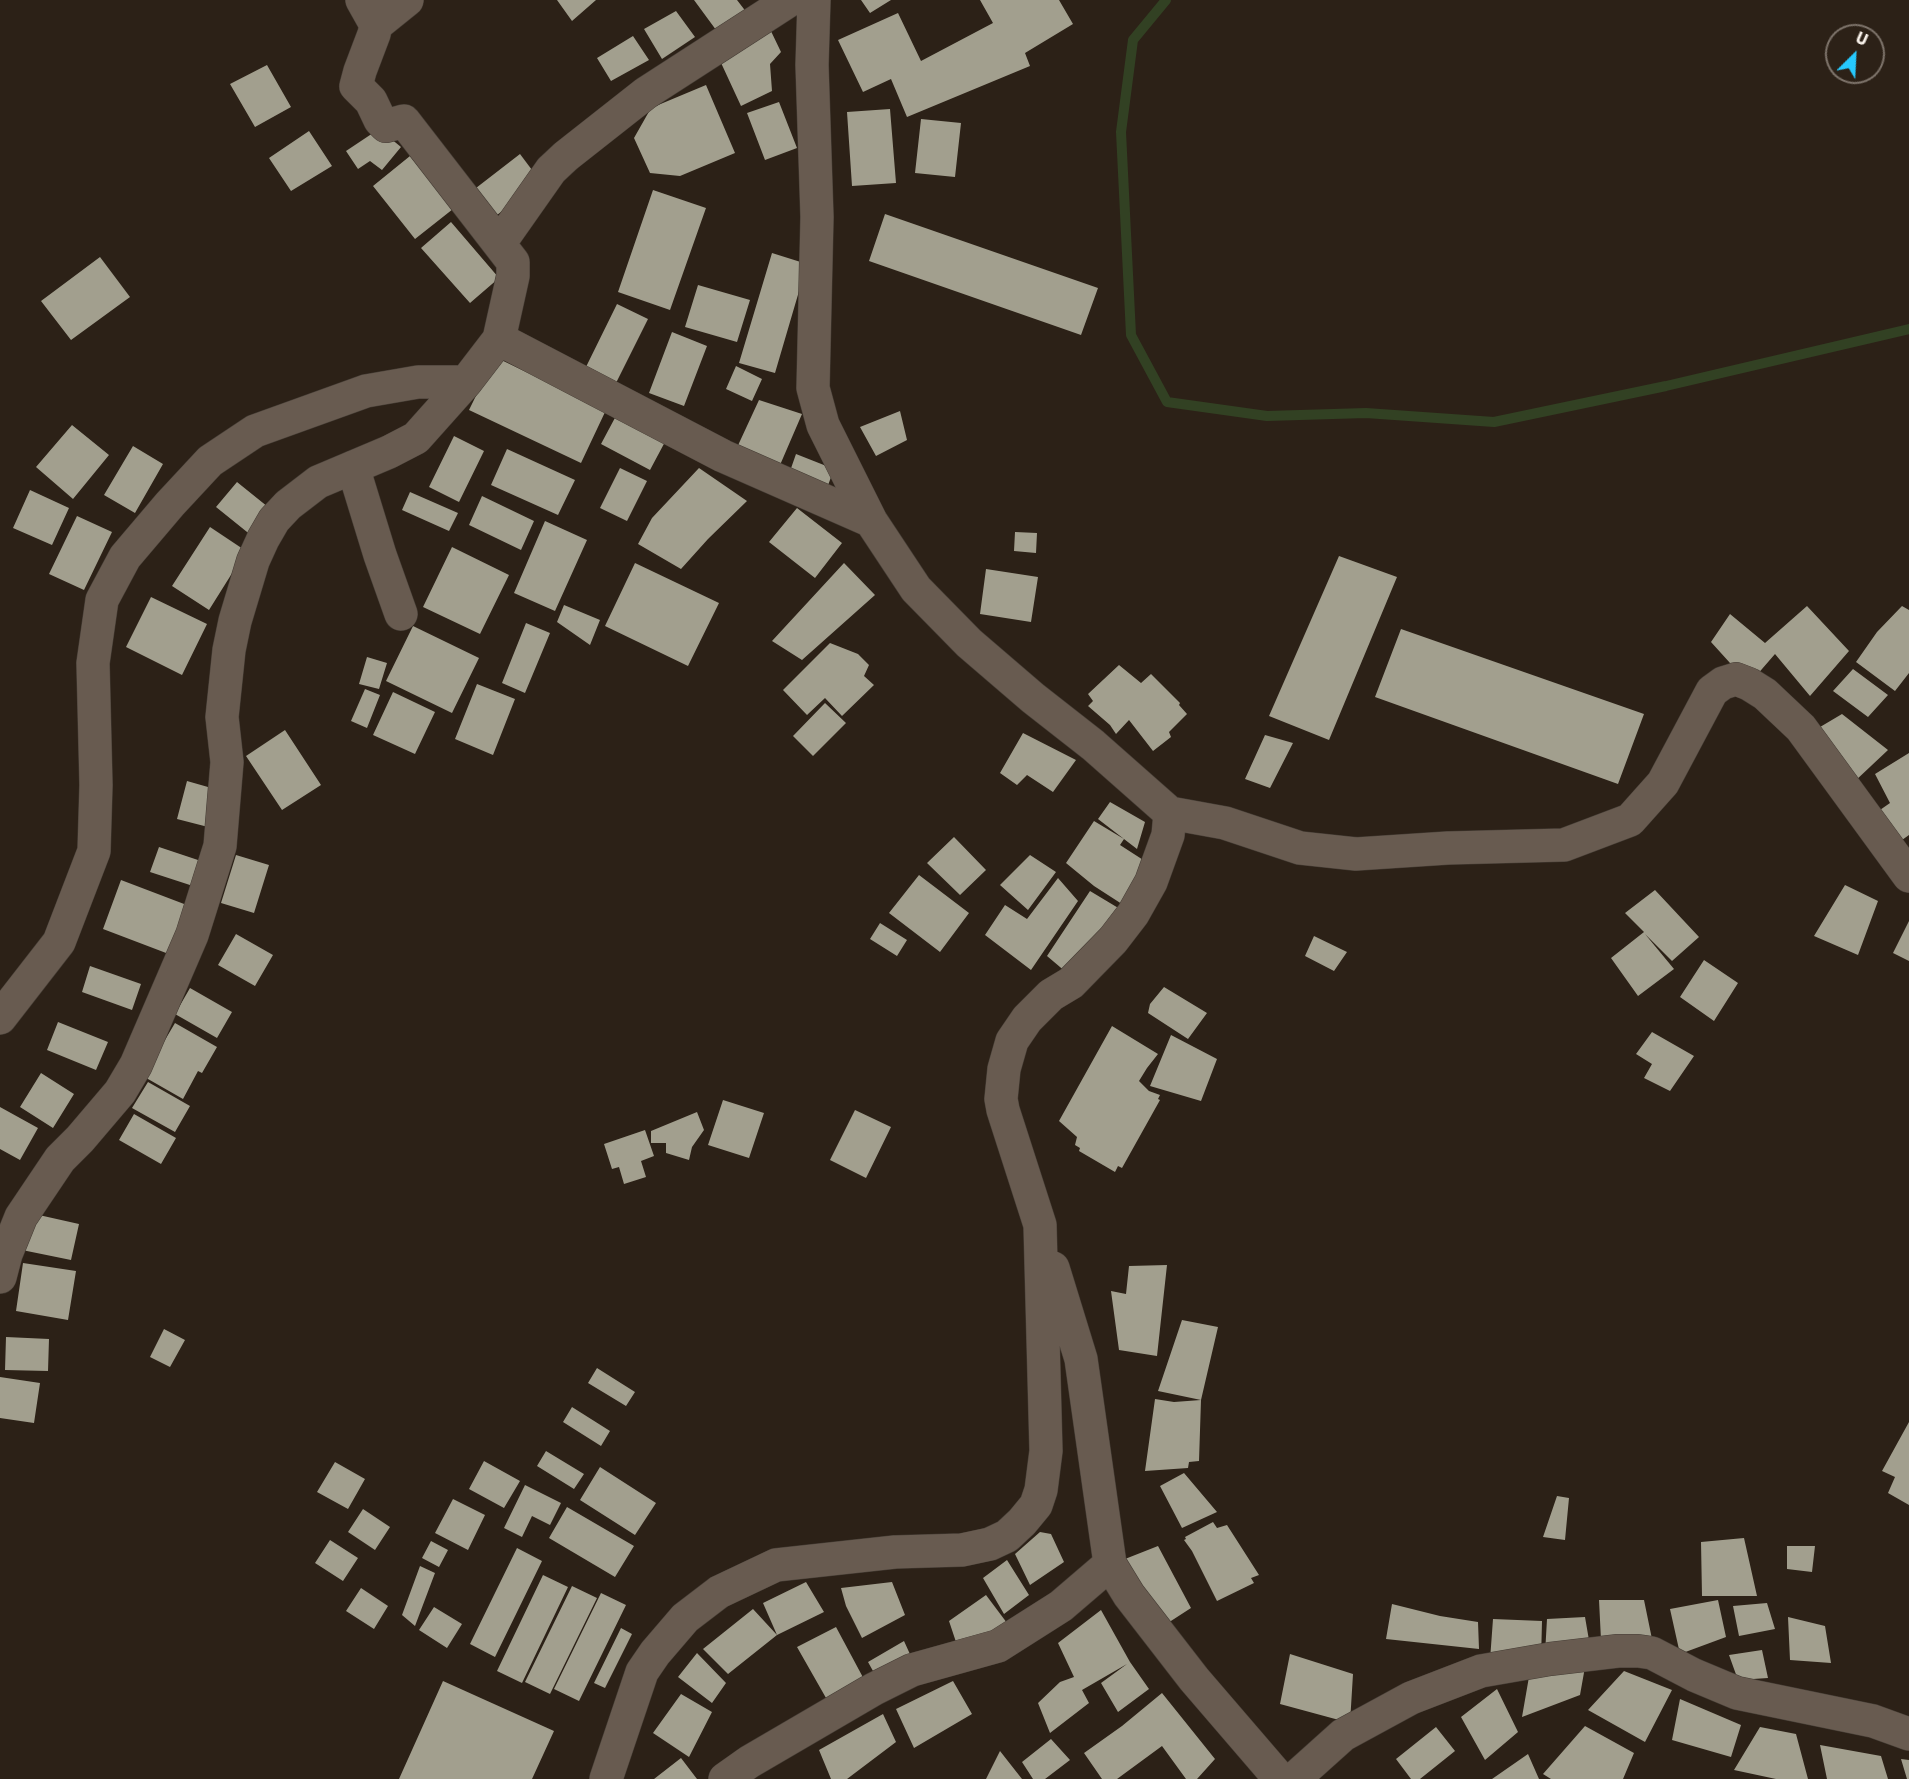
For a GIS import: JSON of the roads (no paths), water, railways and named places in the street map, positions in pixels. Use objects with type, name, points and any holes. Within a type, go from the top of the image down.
[{"type":"street","points":[[0,1277],[6,1254],[21,1217],[60,1159],[120,1092],[136,1065],[192,935],[220,846],[227,762],[222,717],[229,650],[235,621],[254,561],[274,520],[288,505],[318,482],[416,438],[466,382],[499,339],[514,268],[513,262],[404,121],[386,126],[380,120],[371,101],[356,86],[375,34],[369,13],[407,0]]},
{"type":"street","points":[[500,244],[551,170],[573,149],[646,93],[790,0]]},
{"type":"street","points":[[814,0],[812,65],[818,217],[813,388],[823,425],[871,521],[916,589],[969,643],[1033,698],[1093,745],[1170,813],[1225,823],[1300,848],[1356,854],[1448,848],[1564,845],[1630,820],[1663,783],[1712,691],[1723,683],[1736,679],[1765,694],[1801,728],[1909,876]]},
{"type":"street","points":[[499,339],[723,456],[871,521]]},
{"type":"street","points":[[0,1018],[59,942],[94,851],[96,785],[93,663],[102,600],[125,557],[210,461],[255,431],[366,391],[418,382],[466,382]]},
{"type":"street","points":[[353,467],[401,614]]},
{"type":"street","points":[[1170,813],[1168,835],[1162,855],[1151,882],[1133,914],[1113,940],[1071,983],[1051,995],[1027,1019],[1012,1041],[1004,1069],[1001,1099],[1081,1359],[1110,1564],[1129,1595],[1194,1679],[1280,1779]]},
{"type":"street","points":[[606,1779],[642,1672],[685,1618],[719,1592],[776,1565],[895,1552],[962,1551],[977,1548],[1007,1536],[1030,1513],[1039,1497],[1046,1452],[1040,1225]]},
{"type":"street","points":[[725,1779],[748,1762],[874,1689],[912,1670],[998,1646],[1061,1606],[1110,1564]]},
{"type":"street","points":[[1294,1779],[1343,1735],[1411,1698],[1481,1671],[1550,1659],[1618,1651],[1652,1653],[1737,1693],[1873,1722],[1909,1734]]},
{"type":"waterway","points":[[1166,0],[1133,40],[1121,132],[1131,335],[1167,402],[1267,416],[1366,413],[1494,422],[1666,386],[1909,329]]}]
